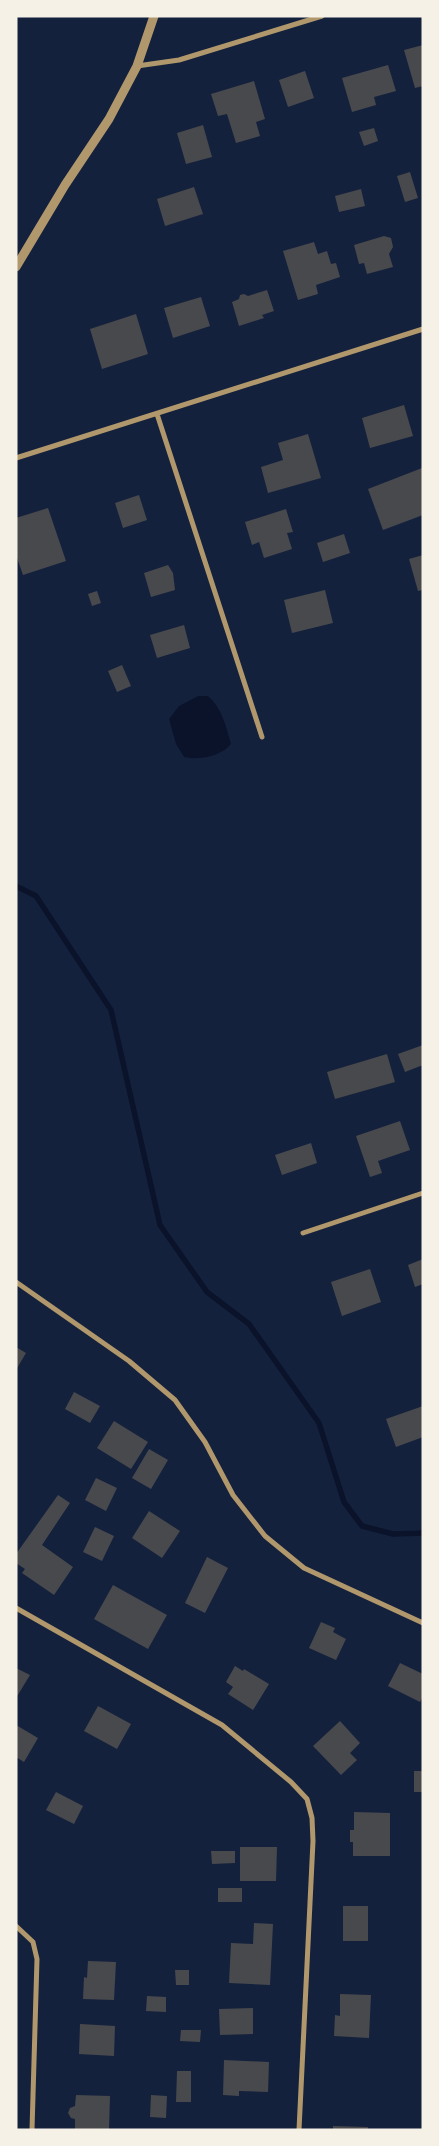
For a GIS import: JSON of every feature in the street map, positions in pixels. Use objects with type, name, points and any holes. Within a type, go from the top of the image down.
[{"type":"street","points":[[16,267],[65,185],[109,119],[137,66],[154,16]]},
{"type":"street","points":[[137,66],[179,60],[322,16]]},
{"type":"street","points":[[16,458],[423,329]]},
{"type":"street","points":[[157,414],[262,737]]},
{"type":"street","points":[[302,1233],[423,1193]]},
{"type":"street","points":[[16,1282],[128,1361],[175,1400],[205,1442],[233,1496],[265,1536],[304,1568],[423,1623]]},
{"type":"street","points":[[16,1608],[222,1725],[291,1782],[307,1799],[312,1818],[313,1841],[299,2130]]},
{"type":"street","points":[[16,1926],[33,1942],[37,1959],[32,2130]]},
{"type":"water","points":[[198,696],[208,696],[217,706],[231,744],[222,752],[203,758],[184,757],[176,744],[169,719],[179,706]]},
{"type":"building","points":[[423,45],[423,86],[415,88],[404,50]]},
{"type":"building","points":[[388,65],[396,91],[374,97],[376,105],[352,112],[342,78]]},
{"type":"building","points":[[305,71],[314,98],[288,107],[279,80]]},
{"type":"building","points":[[254,81],[265,119],[256,122],[260,136],[236,143],[227,114],[218,116],[211,94]]},
{"type":"building","points":[[203,125],[212,157],[186,164],[177,133]]},
{"type":"building","points":[[374,128],[378,141],[364,146],[359,132]]},
{"type":"building","points":[[410,172],[418,198],[405,202],[397,176]]},
{"type":"building","points":[[194,187],[203,214],[165,226],[157,199]]},
{"type":"building","points":[[361,189],[365,206],[339,212],[335,196]]},
{"type":"building","points":[[384,236],[391,238],[393,247],[389,254],[393,267],[367,274],[364,263],[359,264],[354,245]]},
{"type":"building","points":[[314,242],[318,254],[327,251],[331,264],[336,263],[340,277],[316,285],[318,294],[298,300],[283,251]]},
{"type":"building","points":[[267,290],[274,311],[262,315],[264,318],[239,326],[232,302],[239,299],[240,295],[248,296]]},
{"type":"building","points":[[201,297],[210,326],[173,338],[164,308]]},
{"type":"building","points":[[136,314],[148,354],[102,369],[90,329]]},
{"type":"building","points":[[404,405],[413,436],[370,448],[362,418]]},
{"type":"building","points":[[308,434],[321,478],[268,493],[261,467],[283,460],[278,443]]},
{"type":"building","points":[[422,468],[423,515],[383,530],[368,489]]},
{"type":"building","points":[[139,495],[147,520],[123,528],[115,503]]},
{"type":"building","points":[[48,508],[66,561],[23,575],[16,555],[16,518]]},
{"type":"building","points":[[286,509],[293,532],[287,533],[292,549],[264,558],[259,542],[252,545],[245,522]]},
{"type":"building","points":[[344,534],[350,553],[323,562],[317,543]]},
{"type":"building","points":[[423,555],[423,590],[418,591],[409,559]]},
{"type":"building","points":[[168,565],[173,573],[175,590],[151,597],[144,573]]},
{"type":"building","points":[[325,590],[333,623],[292,633],[284,600]]},
{"type":"building","points":[[97,591],[101,603],[92,606],[88,594]]},
{"type":"building","points":[[184,625],[190,648],[157,658],[150,635]]},
{"type":"building","points":[[122,665],[131,686],[117,692],[108,671]]},
{"type":"building","points":[[423,1045],[423,1065],[405,1072],[398,1054]]},
{"type":"building","points":[[387,1054],[395,1082],[335,1099],[327,1072]]},
{"type":"building","points":[[400,1121],[410,1150],[378,1161],[382,1173],[370,1177],[356,1136]]},
{"type":"building","points":[[311,1143],[317,1163],[282,1175],[275,1155]]},
{"type":"building","points":[[423,1259],[423,1284],[415,1287],[408,1265]]},
{"type":"building","points":[[370,1269],[381,1302],[342,1316],[331,1282]]},
{"type":"building","points":[[16,1347],[26,1353],[16,1370]]},
{"type":"building","points":[[74,1392],[100,1406],[90,1423],[65,1409]]},
{"type":"building","points":[[423,1406],[423,1437],[396,1447],[386,1419]]},
{"type":"building","points":[[114,1421],[148,1442],[131,1469],[97,1448]]},
{"type":"building","points":[[149,1449],[168,1460],[151,1489],[132,1478]]},
{"type":"building","points":[[96,1478],[117,1488],[106,1511],[85,1500]]},
{"type":"building","points":[[58,1495],[70,1503],[42,1545],[73,1567],[54,1595],[22,1573],[25,1569],[16,1563],[16,1554]]},
{"type":"building","points":[[149,1511],[180,1531],[162,1558],[132,1538]]},
{"type":"building","points":[[95,1527],[114,1536],[102,1561],[83,1552]]},
{"type":"building","points":[[207,1557],[228,1568],[205,1613],[185,1603]]},
{"type":"building","points":[[113,1585],[167,1615],[148,1649],[94,1619]]},
{"type":"building","points":[[321,1622],[335,1628],[333,1632],[346,1639],[336,1660],[309,1648]]},
{"type":"building","points":[[400,1663],[423,1674],[423,1696],[420,1702],[388,1686]]},
{"type":"building","points":[[235,1666],[243,1671],[244,1669],[269,1684],[253,1710],[228,1694],[233,1687],[226,1682]]},
{"type":"building","points":[[16,1668],[30,1675],[16,1698]]},
{"type":"building","points":[[98,1706],[131,1724],[117,1749],[84,1731]]},
{"type":"building","points":[[340,1721],[360,1743],[350,1753],[357,1760],[341,1775],[313,1746]]},
{"type":"building","points":[[16,1725],[38,1738],[24,1762],[16,1757]]},
{"type":"building","points":[[414,1771],[423,1771],[423,1792],[414,1792]]},
{"type":"building","points":[[56,1792],[83,1806],[74,1824],[46,1810]]},
{"type":"building","points":[[354,1812],[390,1813],[390,1856],[353,1856],[353,1842],[350,1842],[350,1830],[354,1830]]},
{"type":"building","points":[[240,1847],[277,1847],[276,1881],[240,1881]]},
{"type":"building","points":[[211,1851],[235,1851],[235,1863],[212,1864]]},
{"type":"building","points":[[218,1888],[242,1888],[242,1902],[218,1902]]},
{"type":"building","points":[[343,1906],[368,1906],[368,1941],[343,1941]]},
{"type":"building","points":[[254,1923],[273,1924],[270,1985],[229,1983],[231,1943],[253,1944]]},
{"type":"building","points":[[88,1961],[116,1962],[114,2000],[83,1999],[84,1977],[87,1978]]},
{"type":"building","points":[[175,1970],[189,1970],[189,1985],[176,1985]]},
{"type":"building","points":[[340,1994],[371,1995],[369,2038],[334,2036],[335,2015],[340,2016]]},
{"type":"building","points":[[147,1996],[166,1997],[166,2012],[146,2011]]},
{"type":"building","points":[[253,2008],[253,2034],[220,2035],[219,2009]]},
{"type":"building","points":[[80,2024],[115,2026],[114,2056],[79,2054]]},
{"type":"building","points":[[181,2030],[201,2030],[200,2042],[180,2041]]},
{"type":"building","points":[[224,2060],[269,2062],[268,2092],[239,2091],[239,2096],[223,2095]]},
{"type":"building","points":[[177,2071],[191,2071],[191,2102],[176,2102]]},
{"type":"building","points":[[76,2095],[110,2096],[109,2130],[75,2130],[75,2119],[71,2118],[68,2113],[70,2108],[75,2106]]},
{"type":"building","points":[[151,2095],[167,2096],[166,2118],[150,2117]]},
{"type":"building","points":[[333,2126],[368,2127],[368,2130],[333,2130]]},
{"type":"waterway","points":[[16,886],[36,896],[111,1010],[160,1225],[207,1292],[249,1324],[319,1423],[344,1502],[362,1526],[393,1534],[423,1533]]}]
